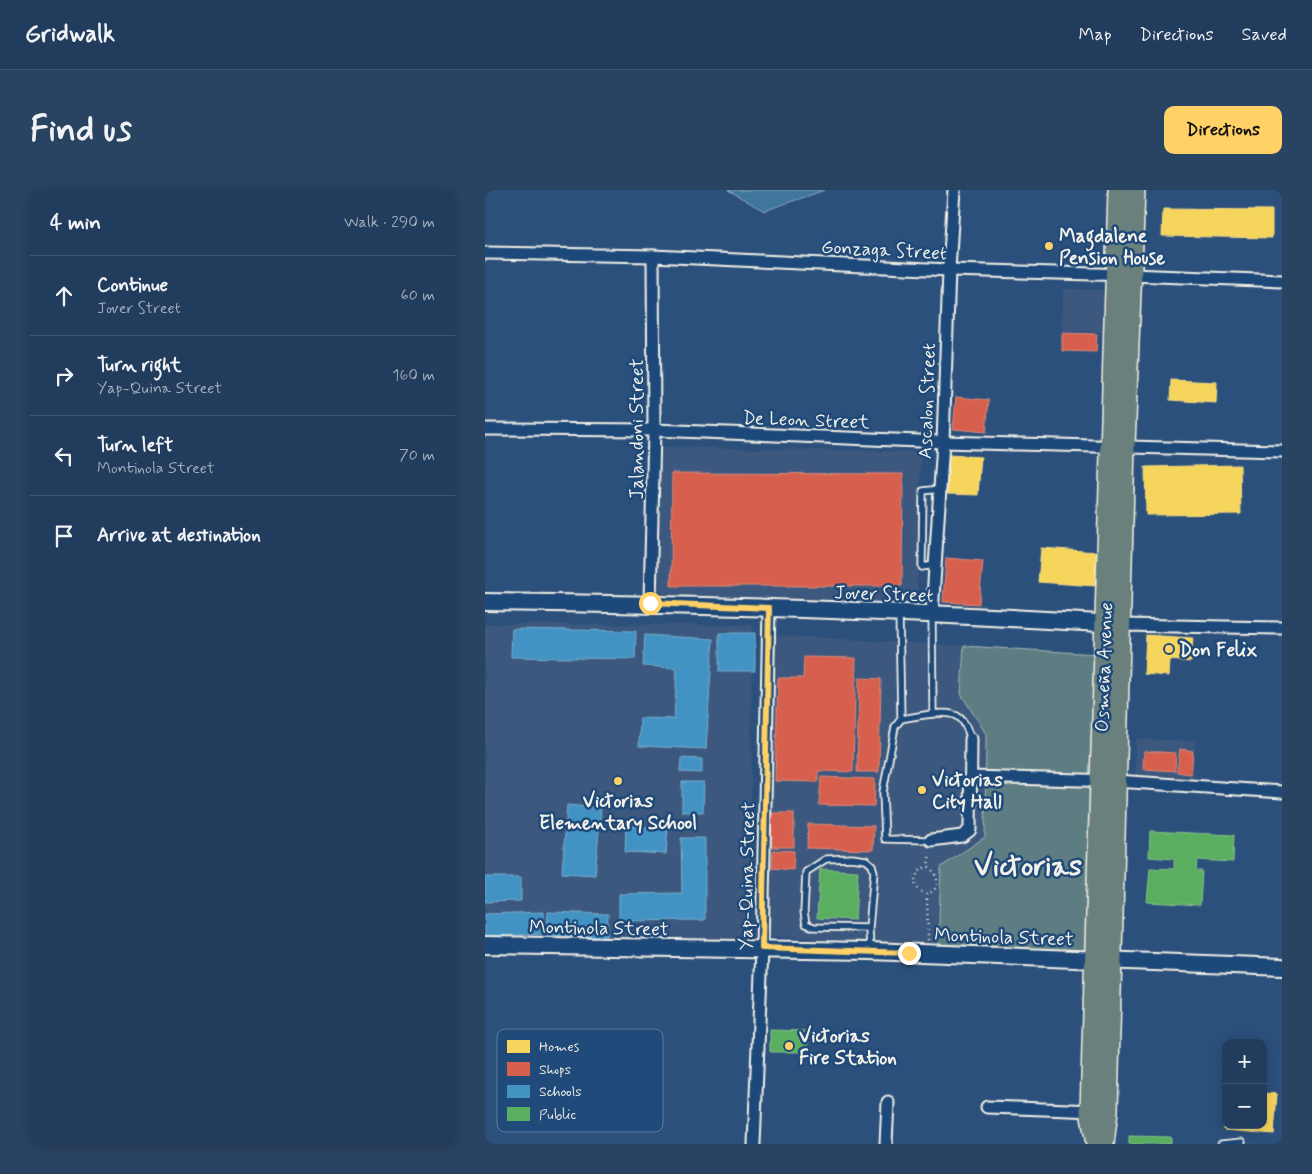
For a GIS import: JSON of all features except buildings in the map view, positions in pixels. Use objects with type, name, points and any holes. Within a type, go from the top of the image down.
[{"type":"main road","name":"Osmeña Avenue","points":[[1096,1144],[1099,1111],[1123,275],[1118,190]]},
{"type":"main road","name":"Osmeña Avenue","points":[[1123,275],[1135,190]]},
{"type":"main road","name":"Osmeña Avenue","points":[[1099,1111],[1104,1144]]},
{"type":"street","name":"Ascalon Street","points":[[932,614],[943,442],[949,270],[954,190]]},
{"type":"street","name":"Gonzaga Street","points":[[485,253],[653,256],[949,270],[1282,281]]},
{"type":"street","name":"Jalandoni Street","points":[[650,603],[654,430],[653,256]]},
{"type":"street","name":"De Leon Street","points":[[485,429],[654,430],[943,442],[1282,451]]},
{"type":"street","name":"Jover Street","points":[[485,602],[650,603],[932,614],[1113,624],[1282,628]]},
{"type":"street","name":"Yap-Quina Street","points":[[754,1144],[762,948],[769,608]]},
{"type":"street","points":[[931,840],[962,836],[970,830],[971,739]]},
{"type":"street","points":[[970,777],[1108,781],[1282,792]]},
{"type":"street","name":"Montinola Street","points":[[485,945],[762,948],[1282,966]]},
{"type":"street","points":[[886,1144],[888,1102]]},
{"type":"street","points":[[987,1107],[1099,1111]]},
{"type":"lane","points":[[935,565],[922,567],[923,491],[940,489]]},
{"type":"lane","points":[[899,613],[901,719],[895,727],[883,792],[885,839],[931,840]]},
{"type":"lane","points":[[932,614],[933,714]]},
{"type":"lane","points":[[901,719],[933,714],[955,715],[961,718],[971,739]]},
{"type":"lane","points":[[869,928],[814,927],[806,924],[804,912],[806,872],[826,860],[852,858],[866,860],[872,865],[874,872],[869,928],[870,951]]},
{"type":"lane","points":[[1221,1144],[1242,1142]]},
{"type":"path","points":[[928,866],[931,840]]},
{"type":"path","points":[[928,866],[937,875],[938,884],[932,892],[927,894],[916,888],[915,881],[916,874],[920,869],[928,866]]},
{"type":"path","points":[[927,894],[928,954]]},
{"type":"shaded area","points":[[728,190],[825,190],[764,211]]},
{"type":"shaded area","points":[[1063,289],[1105,290],[1104,332],[1062,331]]},
{"type":"shaded area","points":[[661,447],[921,452],[917,605],[657,600]]},
{"type":"shaded area","name":"Victorias Elementary School","points":[[485,624],[752,625],[750,942],[485,936]]},
{"type":"shaded area","points":[[773,635],[964,646],[961,694],[986,734],[985,837],[941,867],[938,946],[768,936]]},
{"type":"shaded area","points":[[1136,739],[1195,741],[1193,780],[1135,778]]},
{"type":"green space","points":[[964,646],[1097,654],[1087,950],[938,946],[941,867],[985,837],[986,734],[961,694]]},
{"type":"place","name":"Magdalene Pension House","points":[[1049,246]]},
{"type":"place","name":"Don Felix","points":[[1169,649]]},
{"type":"place","name":"Victorias Elementary School","points":[[618,781]]},
{"type":"place","name":"Victorias City Hall","points":[[922,790]]},
{"type":"place","name":"Victorias Fire Station","points":[[789,1046]]},
{"type":"district","name":"Victorias","points":[[1028,865]]},
{"type":"route","points":[[650,603],[769,608],[762,948],[909,953]]}]
